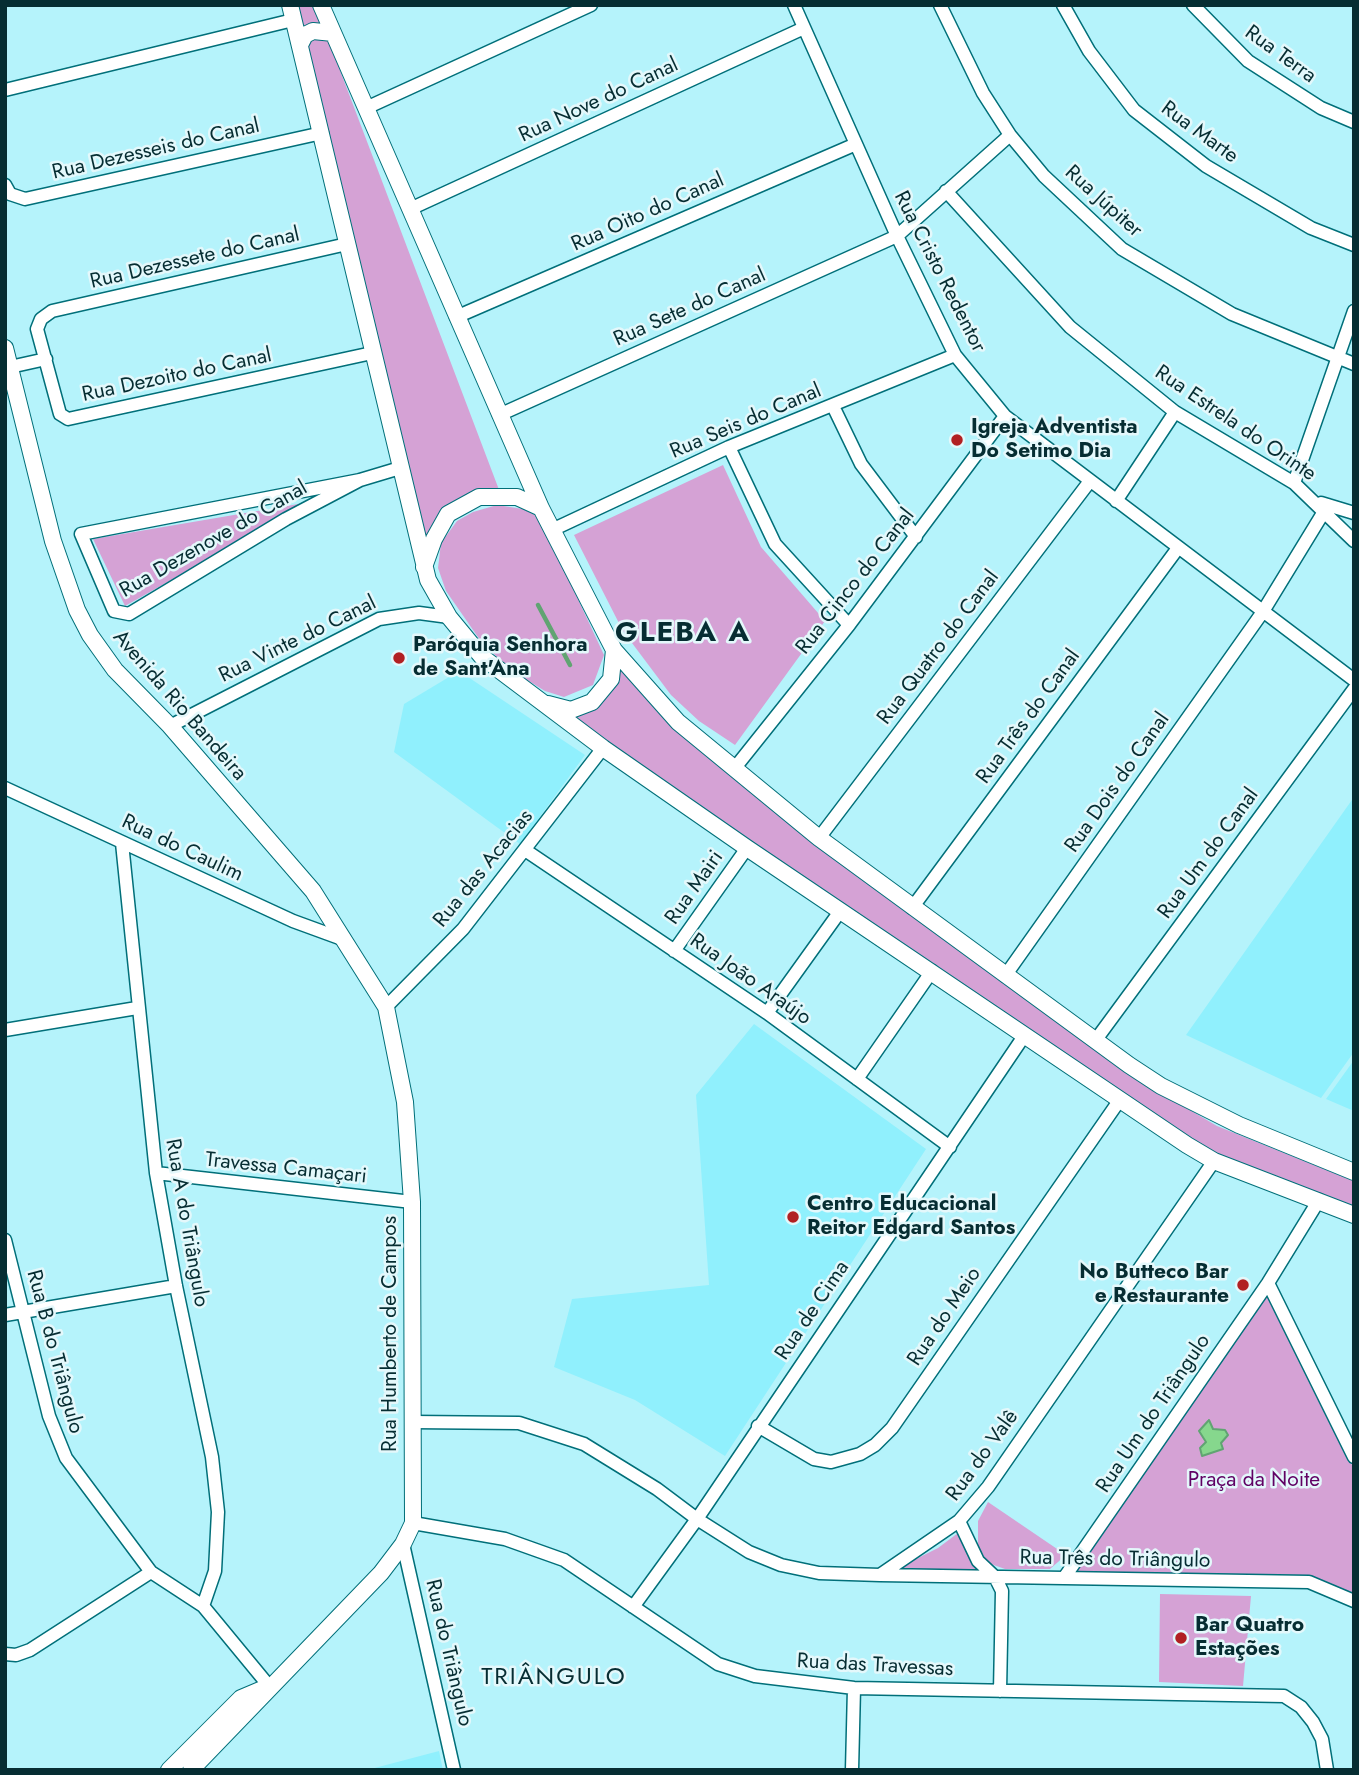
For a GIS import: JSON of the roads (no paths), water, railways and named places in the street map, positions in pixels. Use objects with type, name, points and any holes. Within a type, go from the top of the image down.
[{"type":"street","points":[[321,5],[541,508],[614,650],[678,722],[734,769],[819,838],[1095,1041],[1150,1079],[1184,1098],[1239,1125],[1354,1172]]},
{"type":"street","points":[[366,108],[592,5]]},
{"type":"street","name":"Rua Cristo Redentor","points":[[794,5],[897,236],[955,355],[1005,416],[1354,680]]},
{"type":"street","name":"Rua Júpiter","points":[[940,5],[983,93],[1010,135],[1044,176],[1122,248],[1232,314],[1354,364]]},
{"type":"street","name":"Rua Marte","points":[[1063,5],[1088,51],[1134,110],[1206,166],[1311,228],[1353,241]]},
{"type":"street","name":"Rua Terra","points":[[1193,5],[1248,61],[1321,108],[1354,122]]},
{"type":"street","points":[[5,90],[291,13],[322,133],[424,567],[428,580],[449,617],[482,657],[603,747],[747,848],[932,971],[1119,1101],[1214,1160],[1354,1214]]},
{"type":"street","name":"Rua Nove do Canal","points":[[410,209],[804,28]]},
{"type":"street","points":[[300,45],[305,36],[313,31],[333,33]]},
{"type":"street","name":"Rua Dezesseis do Canal","points":[[5,185],[10,194],[25,200],[322,133]]},
{"type":"street","name":"Rua Sete do Canal","points":[[499,415],[897,236],[1010,135]]},
{"type":"street","name":"Rua Oito do Canal","points":[[456,317],[856,144]]},
{"type":"street","name":"Rua Estrela do Orinte","points":[[946,191],[1070,327],[1175,412],[1294,483],[1326,508],[1354,541]]},
{"type":"street","name":"Rua Dezessete do Canal","points":[[52,311],[348,244]]},
{"type":"street","name":"Rua Dezoito do Canal","points":[[52,311],[41,319],[37,329],[60,414],[68,419],[372,354]]},
{"type":"street","points":[[1294,483],[1354,312]]},
{"type":"street","name":"Avenida Rio Bandeira","points":[[5,348],[53,541],[77,610],[90,635],[116,670],[170,726],[313,891],[345,940]]},
{"type":"street","name":"Rua Seis do Canal","points":[[554,529],[729,447],[833,407],[955,355]]},
{"type":"street","points":[[10,367],[46,359]]},
{"type":"street","points":[[833,407],[862,464],[896,515],[916,537]]},
{"type":"street","points":[[1116,501],[1175,412]]},
{"type":"street","name":"Rua Cinco do Canal","points":[[734,769],[849,625],[1005,416]]},
{"type":"street","points":[[729,447],[775,544],[849,625]]},
{"type":"street","name":"Rua Dezenove do Canal","points":[[360,480],[286,519],[129,614],[114,611],[81,534],[360,480],[400,468]]},
{"type":"street","name":"Rua Quatro do Canal","points":[[819,838],[1090,481]]},
{"type":"street","points":[[424,567],[434,539],[448,514],[478,498],[517,497],[541,508]]},
{"type":"street","points":[[1326,508],[1354,513]]},
{"type":"street","name":"Rua Dois do Canal","points":[[1005,976],[1262,613],[1326,508]]},
{"type":"street","name":"Rua Três do Canal","points":[[912,908],[1178,548]]},
{"type":"street","name":"Rua Vinte do Canal","points":[[170,726],[379,619],[419,613],[449,617]]},
{"type":"street","points":[[543,703],[571,710],[592,702],[611,679],[614,650]]},
{"type":"street","name":"Rua Um do Canal","points":[[1095,1041],[1354,689]]},
{"type":"street","name":"Rua das Acacias","points":[[386,1007],[463,929],[603,747]]},
{"type":"street","name":"Rua do Caulim","points":[[5,788],[293,921],[345,940]]},
{"type":"street","name":"Rua A do Triângulo","points":[[122,843],[156,1173],[176,1286],[212,1457],[218,1512],[215,1571],[203,1606]]},
{"type":"street","name":"Rua Mairi","points":[[674,951],[747,848]]},
{"type":"street","name":"Rua João Araújo","points":[[525,850],[767,1013],[950,1147]]},
{"type":"street","points":[[767,1013],[841,910]]},
{"type":"street","name":"Rua Humberto de Campos","points":[[191,1770],[254,1707],[269,1686],[381,1573],[403,1544],[413,1523],[412,1202],[405,1102],[386,1007],[345,940]]},
{"type":"street","points":[[857,1079],[932,971]]},
{"type":"street","points":[[5,1030],[137,1008]]},
{"type":"street","name":"Rua de Cima","points":[[634,1607],[697,1519],[1024,1036]]},
{"type":"street","name":"Rua do Meio","points":[[758,1426],[814,1459],[831,1462],[851,1458],[875,1445],[892,1428],[1119,1101]]},
{"type":"street","name":"Rua do Valê","points":[[880,1575],[959,1521],[988,1488],[1214,1160]]},
{"type":"street","name":"Travessa Camaçari","points":[[156,1173],[412,1202]]},
{"type":"street","name":"Rua Um do Triângulo","points":[[1064,1578],[1268,1283],[1319,1200]]},
{"type":"street","name":"Rua B do Triângulo","points":[[5,1240],[59,1447],[151,1572],[203,1606],[269,1686]]},
{"type":"street","points":[[1268,1283],[1354,1457]]},
{"type":"street","points":[[5,1315],[176,1286]]},
{"type":"street","points":[[412,1422],[519,1423],[584,1444],[657,1489],[697,1519],[749,1552],[781,1565],[819,1573],[880,1575]]},
{"type":"street","points":[[959,1521],[978,1561],[995,1577],[1003,1606],[1000,1690]]},
{"type":"street","name":"Rua das Travessas","points":[[413,1523],[505,1539],[564,1560],[718,1664],[755,1676],[854,1688],[1284,1696],[1301,1707],[1313,1722],[1322,1739],[1327,1770]]},
{"type":"street","name":"Rua do Triângulo","points":[[403,1544],[454,1770]]},
{"type":"street","points":[[5,1654],[16,1655],[30,1650],[151,1572]]},
{"type":"street","name":"Rua Três do Triângulo","points":[[880,1575],[1309,1582],[1352,1598]]},
{"type":"street","name":"Rua Humberto de Campos","points":[[169,1770],[241,1698],[269,1686]]},
{"type":"street","points":[[852,1770],[854,1688]]},
{"type":"waterway","points":[[538,605],[570,665]]},
{"type":"place","name":"Igreja Adventista Do Setimo Dia","points":[[957,440]]},
{"type":"place","name":"Paróquia Senhora de Sant'Ana","points":[[399,658]]},
{"type":"place","name":"Centro Educacional Reitor Edgard Santos","points":[[793,1217]]},
{"type":"place","name":"No Butteco Bar e Restaurante","points":[[1243,1285]]},
{"type":"place","name":"Bar Quatro Estações","points":[[1181,1638]]},
{"type":"district","name":"GLEBA A","points":[[683,634]]},
{"type":"district","name":"TRIÂNGULO","points":[[554,1678]]},
{"type":"park label","name":"Praça da Noite","points":[[1254,1481]]}]
